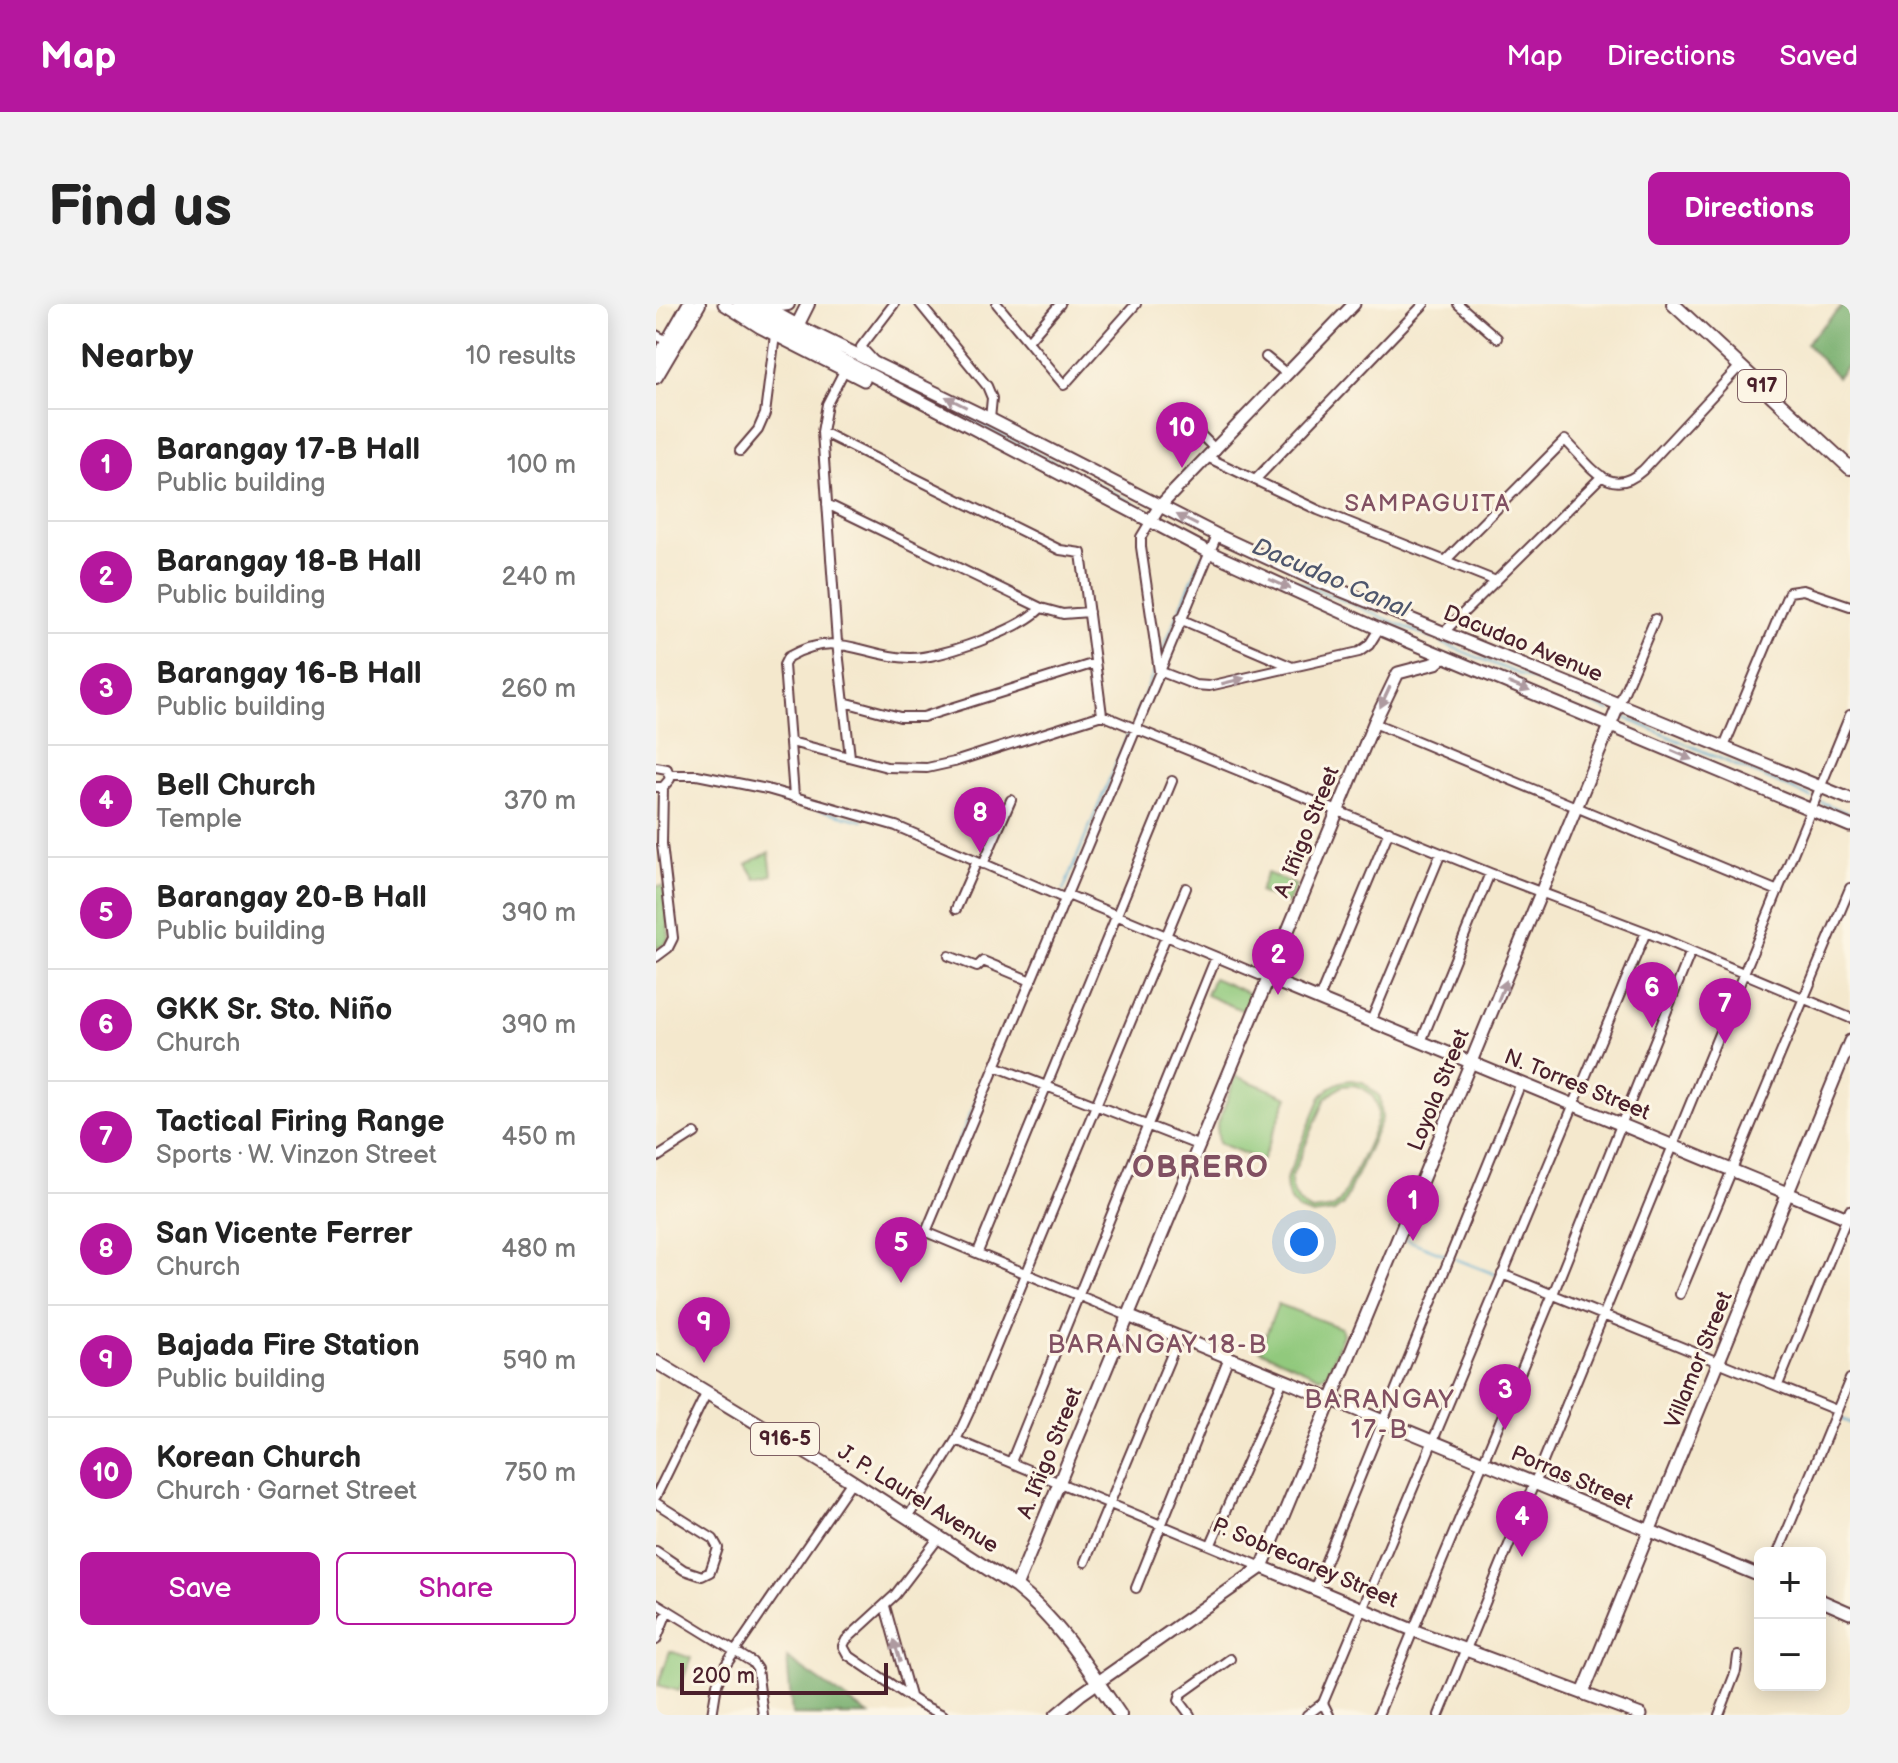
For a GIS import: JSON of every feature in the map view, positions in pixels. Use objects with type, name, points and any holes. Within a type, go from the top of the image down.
[{"type":"main road","points":[[661,345],[675,304]]},
{"type":"main road","points":[[661,345],[689,304]]},
{"type":"main road","points":[[656,377],[699,304]]},
{"type":"main road","points":[[753,307],[788,304]]},
{"type":"main road","points":[[788,329],[799,304]]},
{"type":"main road","points":[[788,329],[808,304]]},
{"type":"main road","name":"917","points":[[1673,304],[1850,468]]},
{"type":"main road","points":[[753,307],[788,329]]},
{"type":"main road","name":"J. P. Laurel Avenue","points":[[656,1363],[852,1481],[1016,1587],[1051,1620],[1120,1715]]},
{"type":"street","name":"Dacudao Avenue","points":[[724,304],[874,361],[1217,535],[1443,633],[1850,799]]},
{"type":"street","points":[[874,361],[861,347],[894,304]]},
{"type":"street","points":[[920,304],[987,386],[992,398],[990,419]]},
{"type":"street","points":[[997,304],[1064,385],[1136,304]]},
{"type":"street","points":[[1028,341],[1060,304]]},
{"type":"street","points":[[1159,671],[1141,537],[1160,506],[1354,304]]},
{"type":"street","points":[[1256,479],[1424,304]]},
{"type":"street","points":[[1458,304],[1497,338]]},
{"type":"street","name":"Dacudao Avenue","points":[[788,329],[844,371],[867,381],[883,383]]},
{"type":"street","name":"Dacudao Avenue","points":[[788,329],[883,383],[1209,552],[1379,629],[1850,826]]},
{"type":"street","points":[[740,451],[758,430],[765,414],[788,329]]},
{"type":"street","points":[[1266,357],[1287,374]]},
{"type":"street","points":[[1445,561],[1565,440],[1602,476],[1619,484],[1637,476],[1740,366]]},
{"type":"street","points":[[844,371],[827,404],[822,432],[837,642],[850,757]]},
{"type":"street","points":[[1197,431],[1212,454],[1256,479],[1318,510],[1496,581]]},
{"type":"street","points":[[822,432],[1060,550],[1081,553],[1102,715]]},
{"type":"street","points":[[1065,478],[1074,462]]},
{"type":"street","points":[[1443,633],[1602,476]]},
{"type":"street","points":[[827,504],[1041,608],[1063,614],[1089,612]]},
{"type":"street","points":[[1200,1146],[995,1066],[1217,535]]},
{"type":"street","points":[[1724,747],[1789,592],[1798,589],[1850,606]]},
{"type":"street","points":[[794,796],[784,665],[788,657],[837,642],[887,655],[916,658],[1000,634],[1028,620],[1041,608]]},
{"type":"street","points":[[1180,619],[1292,666]]},
{"type":"street","name":"Loyola Street","points":[[1262,1567],[1655,619]]},
{"type":"street","points":[[1159,671],[1195,685],[1209,686],[1359,652],[1373,641],[1379,629]]},
{"type":"street","name":"A. Iñigo Street","points":[[1016,1587],[1374,723],[1398,673],[1436,663],[1444,656]]},
{"type":"street","points":[[844,702],[900,717],[923,717],[1095,663]]},
{"type":"street","points":[[791,742],[899,768],[938,766],[1102,715],[1490,873],[1646,932],[1850,1018]]},
{"type":"street","points":[[1439,1715],[1850,715]]},
{"type":"street","points":[[1374,723],[1778,891]]},
{"type":"street","points":[[656,767],[667,769],[670,775],[669,782],[660,787],[662,844],[673,938],[668,948],[656,957]]},
{"type":"street","name":"N. Torres Street","points":[[670,775],[697,775],[757,787],[912,831],[980,862],[1849,1216]]},
{"type":"street","points":[[978,1252],[1172,781]]},
{"type":"street","points":[[956,909],[1011,800]]},
{"type":"street","points":[[1319,999],[1389,831]]},
{"type":"street","points":[[1371,1021],[1441,853]]},
{"type":"street","points":[[1421,1042],[1490,873]]},
{"type":"street","points":[[656,882],[666,882]]},
{"type":"street","points":[[908,1517],[956,1440],[1186,888]]},
{"type":"street","points":[[1680,1294],[1850,888]]},
{"type":"street","points":[[1307,1715],[1323,1703],[1646,932]]},
{"type":"street","points":[[1378,1715],[1691,951]]},
{"type":"street","points":[[949,956],[977,967],[983,961],[1031,981]]},
{"type":"street","points":[[1011,1462],[1216,957]]},
{"type":"street","name":"Villamor Street","points":[[1583,1693],[1850,1041]]},
{"type":"street","name":"Porras Street","points":[[995,1066],[926,1232],[1754,1574]]},
{"type":"street","points":[[1314,1590],[1521,1083]]},
{"type":"street","points":[[656,1158],[695,1133]]},
{"type":"street","points":[[1778,1385],[1849,1216]]},
{"type":"street","points":[[1502,1274],[1836,1410]]},
{"type":"street","points":[[1085,1562],[1179,1337]]},
{"type":"street","points":[[1136,1588],[1229,1357]]},
{"type":"street","points":[[1780,1547],[1850,1379]]},
{"type":"street","points":[[1211,1544],[1283,1380]]},
{"type":"street","points":[[656,1496],[706,1394]]},
{"type":"street","name":"P. Sobrecarey Street","points":[[956,1440],[1211,1544],[1362,1610],[1641,1715]]},
{"type":"street","points":[[712,1715],[721,1674],[852,1481]]},
{"type":"street","points":[[656,1503],[713,1539],[718,1548],[710,1572],[702,1576],[684,1570],[656,1551]]},
{"type":"street","points":[[940,1536],[885,1606],[846,1640],[844,1650],[943,1715]]},
{"type":"street","points":[[1056,1715],[1262,1567]]},
{"type":"street","points":[[656,1603],[752,1662],[757,1669],[763,1715]]},
{"type":"street","points":[[1826,1603],[1850,1613]]},
{"type":"street","points":[[885,1606],[910,1696]]},
{"type":"street","points":[[656,1640],[668,1610]]},
{"type":"street","points":[[1719,1715],[1736,1671],[1738,1656]]},
{"type":"street","points":[[1190,1715],[1179,1700],[1181,1694],[1230,1659]]},
{"type":"street","points":[[1323,1703],[1329,1715]]},
{"type":"green space","points":[[1844,304],[1850,304],[1850,366],[1837,377],[1806,343]]},
{"type":"green space","points":[[769,852],[772,875],[756,879],[747,864]]},
{"type":"green space","points":[[1267,873],[1296,885],[1288,904],[1259,892]]},
{"type":"green space","points":[[656,886],[664,886],[669,937],[665,944],[656,949]]},
{"type":"green space","points":[[1213,978],[1253,995],[1246,1012],[1206,995]]},
{"type":"green space","points":[[1236,1076],[1288,1097],[1262,1161],[1219,1143],[1217,1126]]},
{"type":"green space","points":[[1347,1081],[1363,1082],[1380,1097],[1382,1119],[1343,1205],[1334,1212],[1312,1215],[1299,1210],[1291,1201],[1286,1180],[1321,1097],[1335,1085]],"holes":[[[1342,1086],[1358,1086],[1372,1095],[1377,1104],[1378,1116],[1373,1133],[1340,1202],[1333,1208],[1312,1211],[1296,1198],[1291,1178],[1326,1098]]]},
{"type":"green space","points":[[1278,1304],[1341,1328],[1343,1334],[1328,1373],[1320,1377],[1260,1350]]},
{"type":"green space","points":[[670,1651],[691,1658],[679,1691],[658,1685]]},
{"type":"green space","points":[[787,1658],[869,1715],[792,1715]]},
{"type":"waterway","name":"Dacudao Canal","points":[[876,370],[1068,469]]},
{"type":"waterway","name":"Dacudao Canal","points":[[1077,474],[1148,511]]},
{"type":"waterway","name":"Dacudao Canal","points":[[1160,518],[1209,543]]},
{"type":"waterway","name":"Dacudao Canal","points":[[1217,547],[1433,639]]},
{"type":"waterway","points":[[1161,654],[1203,554]]},
{"type":"waterway","name":"Dacudao Canal","points":[[1442,643],[1610,711]]},
{"type":"waterway","points":[[1135,716],[1155,670]]},
{"type":"waterway","name":"Dacudao Canal","points":[[1621,716],[1812,798]]},
{"type":"waterway","points":[[1063,891],[1129,732]]},
{"type":"waterway","points":[[749,791],[863,821]]},
{"type":"waterway","name":"Dacudao Canal","points":[[1821,802],[1850,814]]},
{"type":"waterway","points":[[927,1218],[988,1071]]},
{"type":"waterway","points":[[1405,1239],[1446,1255]]},
{"type":"waterway","points":[[1456,1259],[1497,1275]]},
{"type":"waterway","points":[[1841,1419],[1850,1423]]},
{"type":"place","name":"Korean Church","points":[[1182,468]]},
{"type":"place","name":"San Vicente Ferrer","points":[[980,853]]},
{"type":"place","name":"Barangay 18-B Hall","points":[[1278,995]]},
{"type":"place","name":"GKK Sr. Sto. Niño","points":[[1652,1028]]},
{"type":"place","name":"Tactical Firing Range","points":[[1725,1044]]},
{"type":"place","name":"Barangay 17-B Hall","points":[[1413,1241]]},
{"type":"place","name":"Barangay 20-B Hall","points":[[901,1283]]},
{"type":"place","name":"Bajada Fire Station","points":[[704,1363]]},
{"type":"place","name":"Barangay 16-B Hall","points":[[1505,1430]]},
{"type":"place","name":"Bell Church","points":[[1522,1557]]},
{"type":"district","name":"SAMPAGUITA","points":[[1428,503]]},
{"type":"district","name":"OBRERO","points":[[1201,1168]]},
{"type":"district","name":"BARANGAY 18-B","points":[[1158,1345]]},
{"type":"district","name":"BARANGAY 17-B","points":[[1380,1415]]}]
